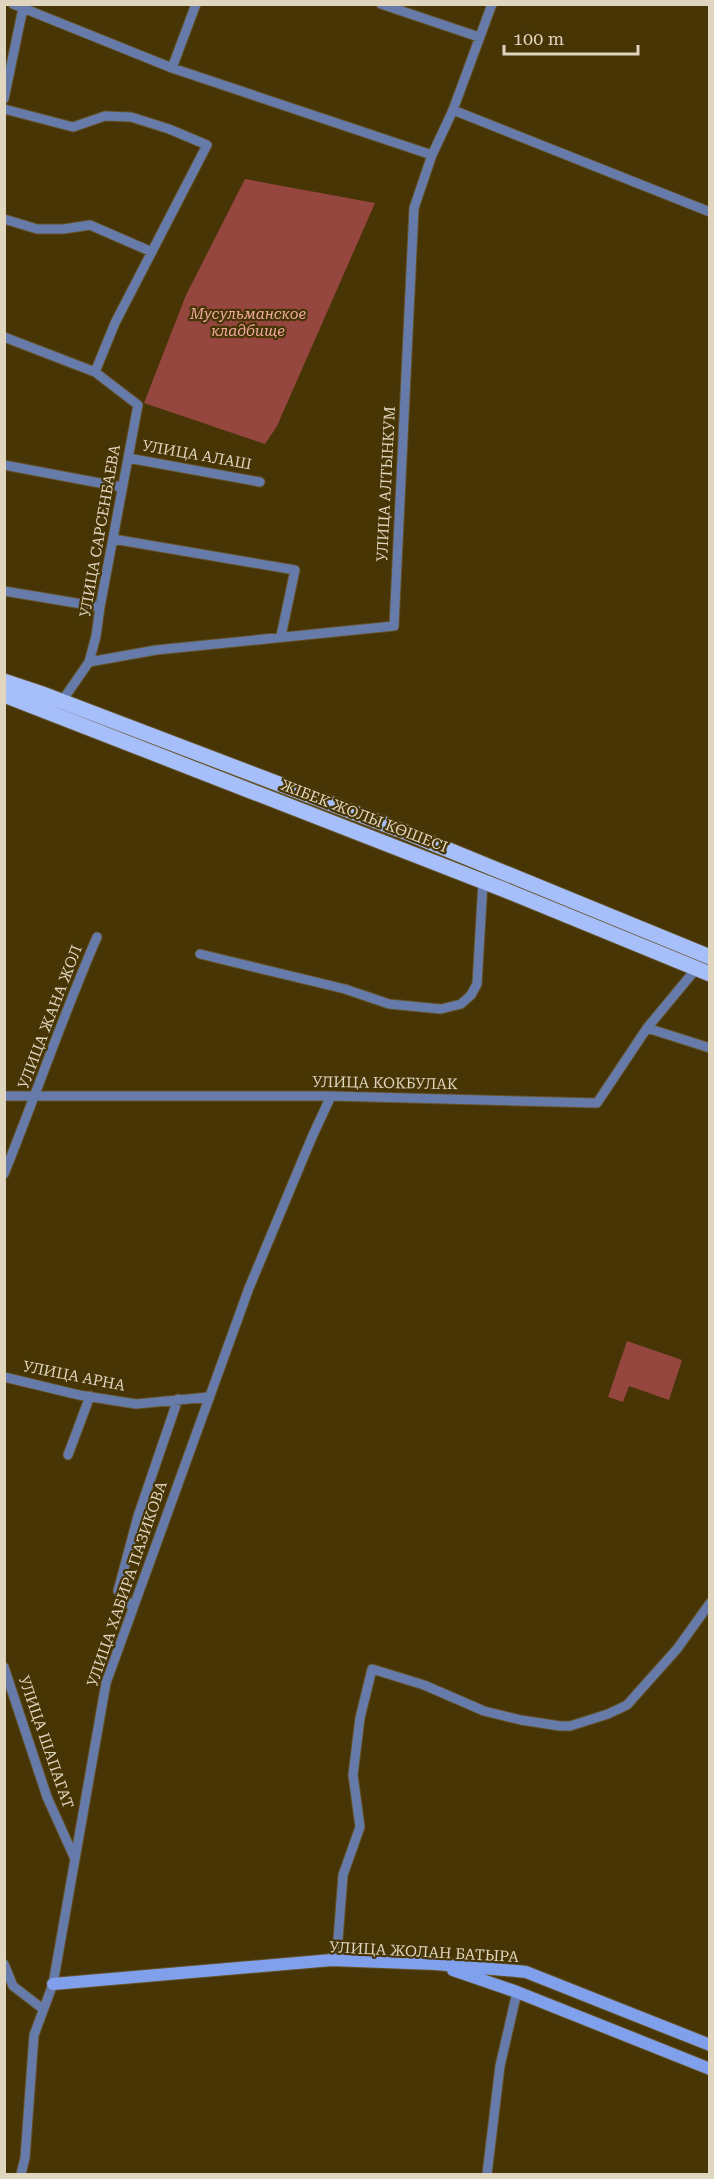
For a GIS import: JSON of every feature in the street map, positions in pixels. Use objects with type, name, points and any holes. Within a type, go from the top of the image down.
[{"type":"main road","name":"ЖІБЕК ЖОЛЫ КӨШЕСІ","points":[[4,681],[405,832],[710,957]]},
{"type":"main road","name":"ЖІБЕК ЖОЛЫ КӨШЕСІ","points":[[4,695],[483,882],[703,971]]},
{"type":"street","points":[[172,68],[196,4]]},
{"type":"street","points":[[381,4],[479,37]]},
{"type":"street","name":"УЛИЦА АЛТЫНКУМ","points":[[89,662],[156,650],[394,626],[414,208],[432,155],[453,111],[492,4]]},
{"type":"street","points":[[4,99],[18,6],[172,68],[432,155]]},
{"type":"street","points":[[4,109],[73,127],[105,116],[131,117],[169,129],[207,145],[115,323],[95,372],[4,337]]},
{"type":"street","points":[[453,111],[710,212]]},
{"type":"street","points":[[4,219],[37,229],[64,230],[90,225],[152,252]]},
{"type":"street","name":"УЛИЦА САРСЕНБАЕВА","points":[[89,662],[96,636],[138,405],[95,372]]},
{"type":"street","name":"УЛИЦА АЛАШ","points":[[128,458],[260,482]]},
{"type":"street","points":[[4,465],[122,487]]},
{"type":"street","points":[[113,539],[295,570],[281,636]]},
{"type":"street","points":[[4,591],[100,607]]},
{"type":"street","points":[[62,701],[89,662]]},
{"type":"street","points":[[200,954],[345,989],[389,1004],[441,1009],[461,1004],[471,996],[477,984],[483,882]]},
{"type":"street","name":"УЛИЦА ЖАНА ЖОЛ","points":[[4,1174],[36,1096],[76,985],[97,938]]},
{"type":"street","name":"УЛИЦА КОКБУЛАК","points":[[4,1096],[331,1096],[597,1103],[647,1028],[703,971]]},
{"type":"street","points":[[647,1028],[710,1048]]},
{"type":"street","name":"УЛИЦА ХАБИРА ПАЗИКОВА","points":[[21,2175],[25,2158],[34,2035],[53,1984],[106,1683],[249,1288],[331,1096]]},
{"type":"street","name":"УЛИЦА АРНА","points":[[4,1377],[136,1404],[178,1398],[209,1397]]},
{"type":"street","points":[[68,1455],[90,1396]]},
{"type":"street","points":[[133,1608],[118,1591],[138,1516],[178,1398]]},
{"type":"street","points":[[332,1960],[338,1940],[343,1875],[360,1827],[353,1767],[360,1718],[372,1669],[424,1685],[484,1711],[521,1720],[570,1726],[608,1714],[627,1705],[676,1649],[710,1603]]},
{"type":"street","name":"УЛИЦА ШАПАГАТ","points":[[4,1667],[46,1797],[75,1859]]},
{"type":"street","name":"УЛИЦА ЖОЛАН БАТЫРА","points":[[53,1984],[332,1960],[435,1964],[526,1972],[710,2045]]},
{"type":"street","points":[[4,1964],[13,1986],[44,2008]]},
{"type":"street","points":[[435,1964],[518,1992],[710,2068]]},
{"type":"street","points":[[487,2175],[500,2066],[518,1992]]},
{"type":"green space","name":"Мусульманское кладбище","points":[[245,179],[375,203],[277,426],[265,444],[144,403],[186,295]]},
{"type":"green space","points":[[627,1341],[682,1360],[669,1400],[629,1386],[623,1402],[608,1397]]}]
